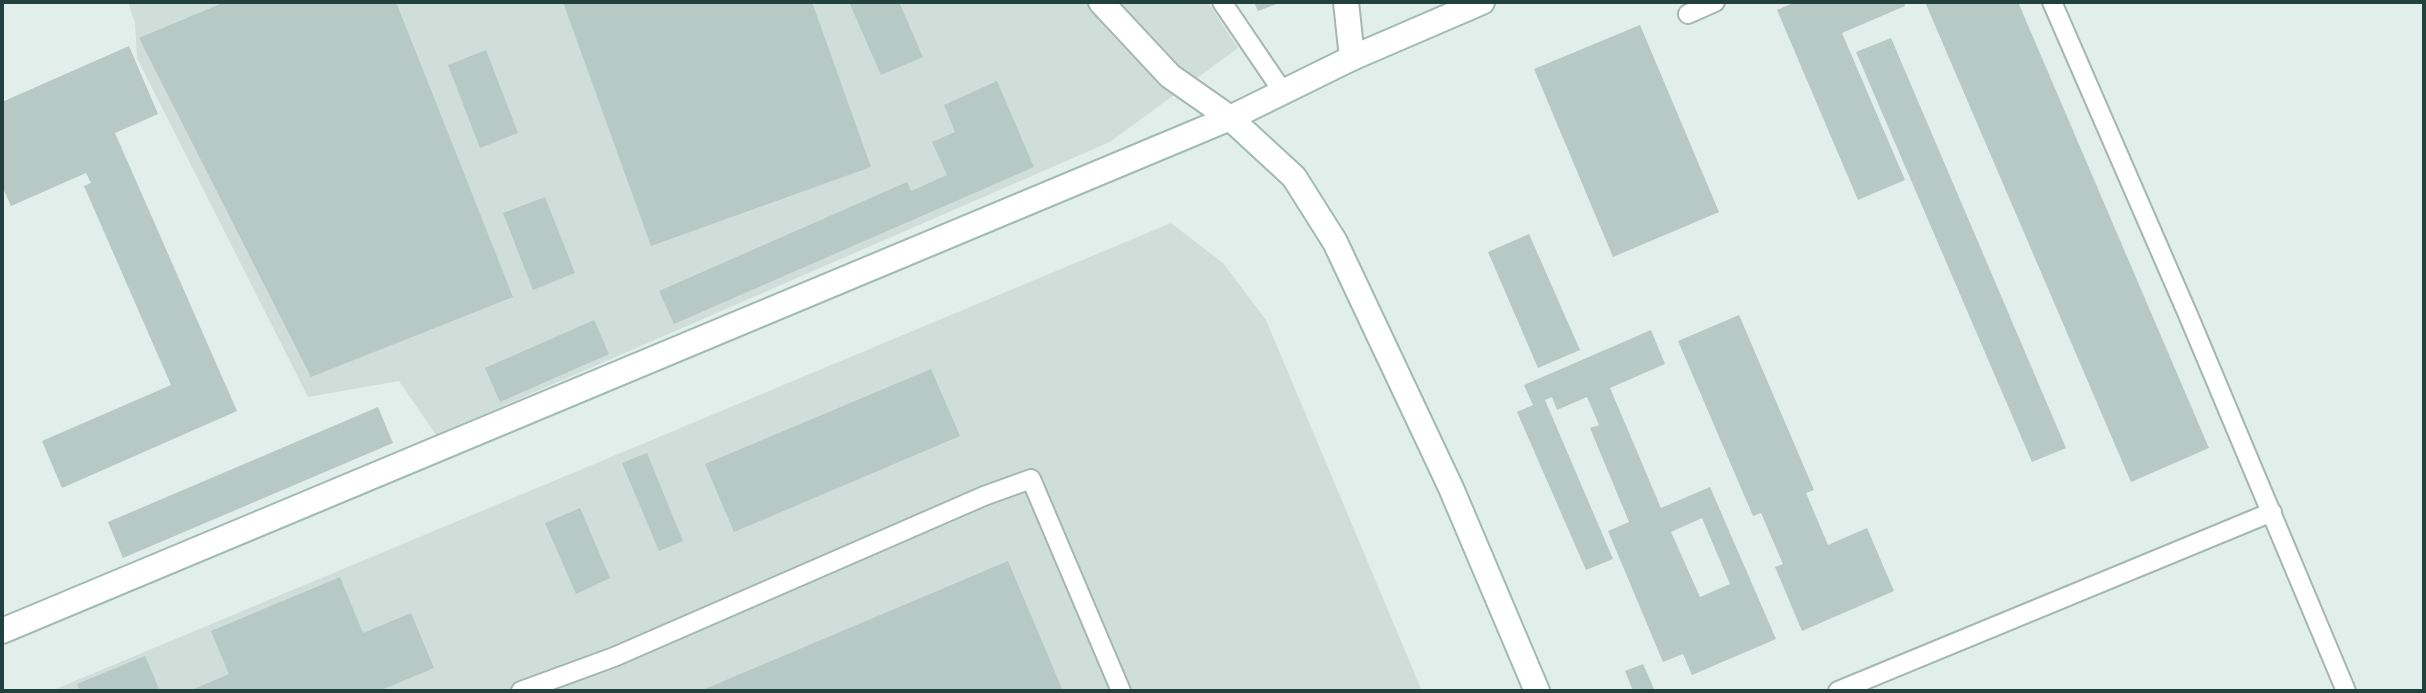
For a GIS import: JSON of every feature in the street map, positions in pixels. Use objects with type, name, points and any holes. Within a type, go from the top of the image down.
[{"type":"street","points":[[1101,2],[1170,76],[1230,118],[1294,177],[1335,242],[1451,488],[1537,691]]},
{"type":"street","points":[[1346,2],[1352,58]]},
{"type":"street","points":[[2,631],[1230,118],[1352,58],[1482,2]]},
{"type":"lane","points":[[1222,2],[1283,92]]},
{"type":"lane","points":[[1688,14],[1715,2]]},
{"type":"lane","points":[[2052,2],[2346,691]]},
{"type":"lane","points":[[521,691],[553,685],[984,496],[1031,479],[1121,691]]},
{"type":"lane","points":[[1838,691],[2272,512]]},
{"type":"shaded area","points":[[128,2],[1208,2],[1238,48],[1110,142],[436,435],[399,381],[308,397],[137,58],[135,23]]},
{"type":"shaded area","points":[[1171,223],[1223,263],[1266,320],[1422,691],[51,691]]},
{"type":"building","points":[[225,2],[396,2],[513,297],[311,377],[139,38]]},
{"type":"building","points":[[563,2],[812,2],[871,167],[651,246]]},
{"type":"building","points":[[849,2],[899,2],[923,57],[881,75]]},
{"type":"building","points":[[1254,2],[1282,2],[1258,11]]},
{"type":"building","points":[[1795,2],[1904,2],[1905,6],[1842,33],[1905,180],[1858,200],[1777,10]]},
{"type":"building","points":[[1925,2],[2018,2],[2209,448],[2131,482]]},
{"type":"building","points":[[1640,25],[1719,212],[1613,257],[1534,69]]},
{"type":"building","points":[[1891,38],[2066,448],[2032,462],[1856,52]]},
{"type":"building","points":[[129,46],[158,114],[115,133],[237,411],[62,488],[42,441],[171,385],[84,186],[91,183],[86,173],[11,206],[2,186],[2,102]]},
{"type":"building","points":[[486,50],[518,133],[480,148],[448,65]]},
{"type":"building","points":[[997,81],[1034,167],[674,324],[659,291],[907,182],[911,191],[947,175],[932,142],[955,132],[944,105]]},
{"type":"building","points":[[545,197],[575,273],[533,290],[503,213]]},
{"type":"building","points":[[1529,234],[1580,350],[1538,368],[1488,252]]},
{"type":"building","points":[[1739,315],[1814,490],[1806,493],[1828,545],[1867,528],[1894,591],[1802,631],[1775,567],[1783,564],[1761,513],[1753,516],[1678,341]]},
{"type":"building","points":[[594,320],[609,354],[500,402],[485,368]]},
{"type":"building","points":[[1651,330],[1665,364],[1610,388],[1661,508],[1710,487],[1776,639],[1692,675],[1683,654],[1663,662],[1608,531],[1629,522],[1590,428],[1599,425],[1587,397],[1557,410],[1552,397],[1545,400],[1613,559],[1586,570],[1517,412],[1533,405],[1524,385]],"holes":[[[1702,518],[1730,584],[1700,597],[1671,532]]]},
{"type":"building","points":[[931,369],[960,436],[734,532],[705,464]]},
{"type":"building","points":[[378,407],[393,443],[123,558],[108,522]]},
{"type":"building","points":[[647,453],[683,541],[659,551],[622,463]]},
{"type":"building","points":[[580,508],[610,578],[576,594],[545,523]]},
{"type":"building","points":[[1008,561],[1063,691],[700,691],[866,621]]},
{"type":"building","points":[[340,577],[363,633],[411,613],[434,668],[379,691],[189,691],[229,674],[211,631]]},
{"type":"building","points":[[145,656],[160,691],[80,691],[77,684]]},
{"type":"building","points":[[1643,664],[1655,691],[1633,691],[1625,671]]}]
